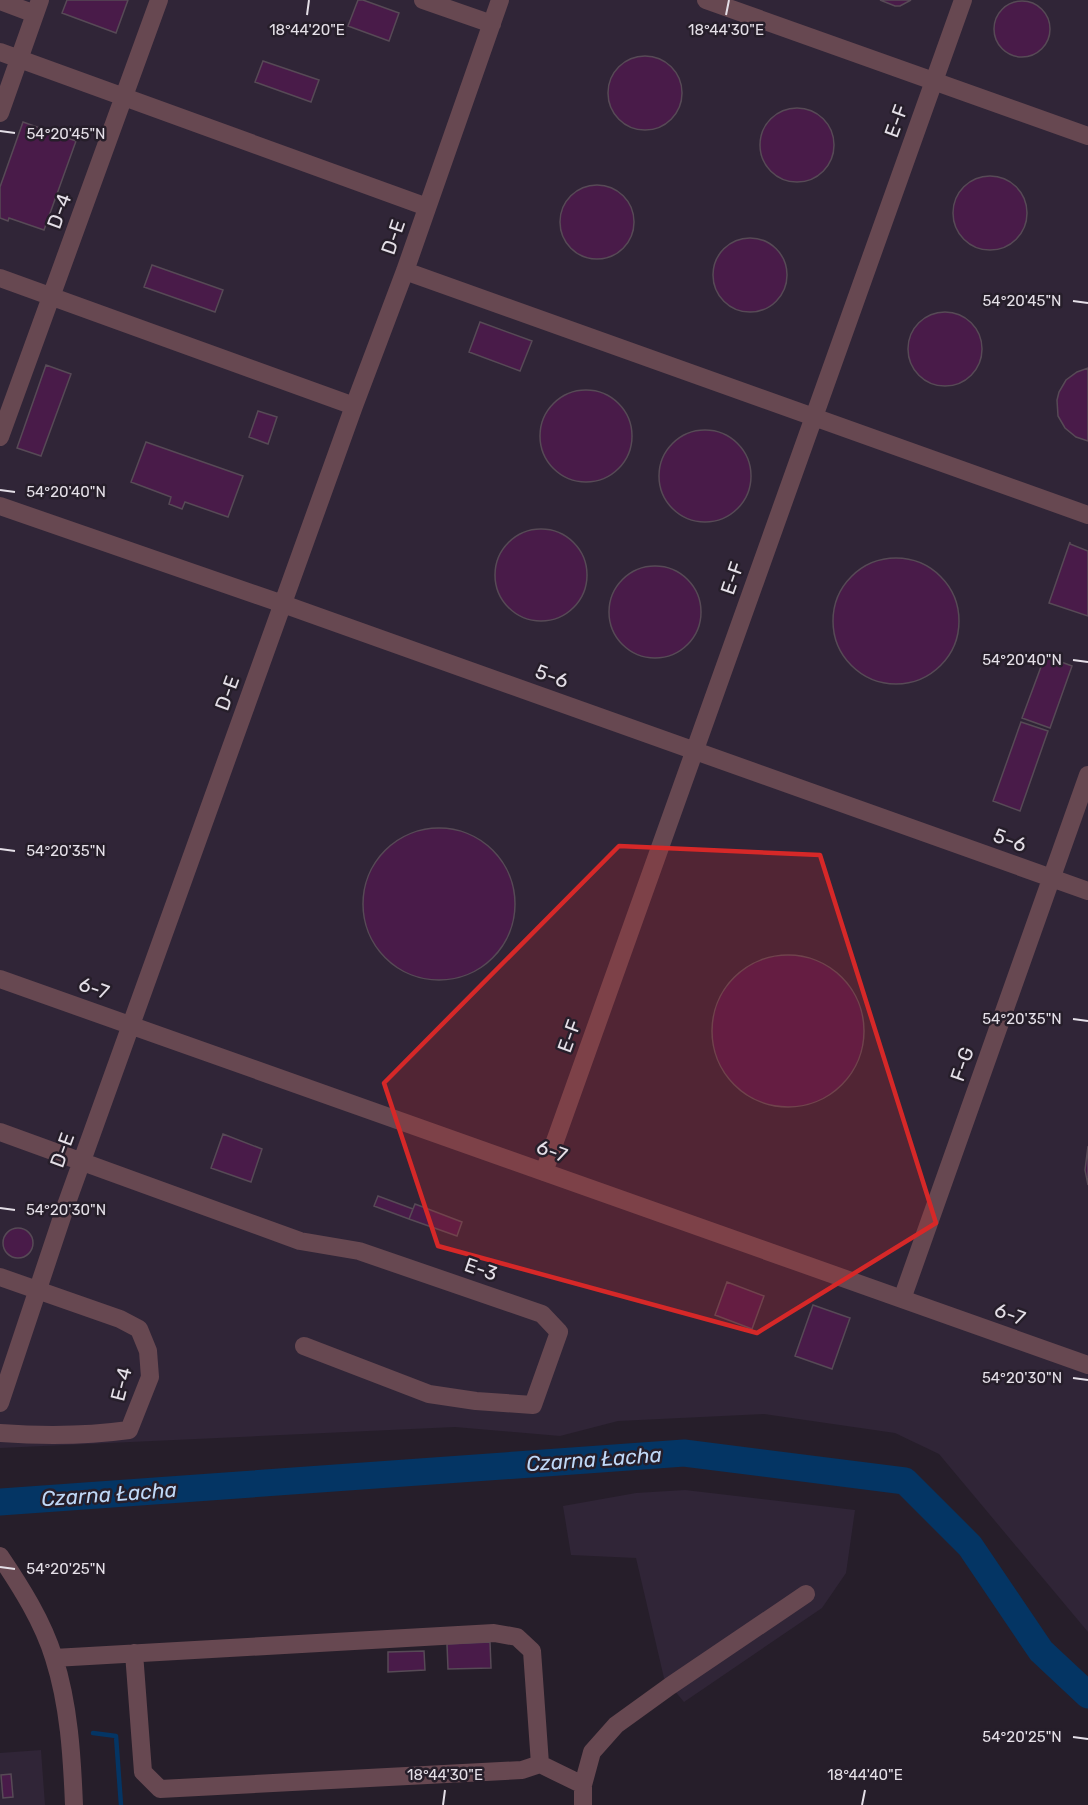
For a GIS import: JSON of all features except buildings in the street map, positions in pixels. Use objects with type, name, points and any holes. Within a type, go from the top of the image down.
[{"type":"street","name":"D-4","points":[[0,437],[159,0]]},
{"type":"street","points":[[423,0],[492,24]]},
{"type":"street","name":"D-E","points":[[0,1403],[81,1162],[405,271],[500,0]]},
{"type":"street","points":[[706,0],[1088,136]]},
{"type":"street","name":"E-F","points":[[544,1172],[963,0]]},
{"type":"street","points":[[0,1],[38,7],[0,113]]},
{"type":"street","points":[[0,52],[427,207]]},
{"type":"street","points":[[405,271],[1088,515]]},
{"type":"street","points":[[0,278],[354,406]]},
{"type":"street","name":"5-6","points":[[0,506],[283,604],[1088,891]]},
{"type":"street","name":"F-G","points":[[902,1299],[1088,775]]},
{"type":"street","name":"6-7","points":[[0,979],[1088,1365]]},
{"type":"street","points":[[0,1132],[81,1162]]},
{"type":"street","name":"E-3","points":[[81,1162],[300,1241],[359,1251],[542,1314],[559,1332],[533,1405],[476,1401],[429,1394],[304,1346]]},
{"type":"street","points":[[0,1277],[37,1290]]},
{"type":"street","name":"E-4","points":[[0,1433],[40,1435],[109,1433],[129,1430],[150,1377],[148,1351],[139,1329],[120,1318],[37,1290]]},
{"type":"street","points":[[0,1556],[18,1581],[54,1658],[67,1718],[74,1805]]},
{"type":"street","points":[[583,1805],[583,1785],[592,1752],[616,1725],[806,1594]]},
{"type":"street","points":[[54,1658],[494,1633],[517,1637],[532,1651],[540,1764]]},
{"type":"street","points":[[134,1653],[143,1772],[160,1789],[522,1770],[540,1764],[583,1785]]},
{"type":"highlighted area","points":[[619,846],[820,855],[936,1223],[757,1333],[438,1246],[384,1083]]},
{"type":"shaded area","points":[[0,0],[1088,0],[1088,1632],[939,1454],[895,1433],[764,1414],[618,1421],[560,1436],[455,1427],[0,1448]]},
{"type":"shaded area","points":[[685,1490],[855,1510],[846,1573],[822,1608],[684,1702],[664,1678],[636,1558],[571,1555],[563,1506],[636,1493]]},
{"type":"shaded area","points":[[41,1750],[45,1805],[0,1805],[0,1753]]},
{"type":"waterway","name":"Czarna Łacha","points":[[0,1502],[684,1453],[905,1481],[970,1546],[1041,1651],[1088,1695]]},
{"type":"waterway","points":[[93,1733],[116,1736],[121,1805]]}]
